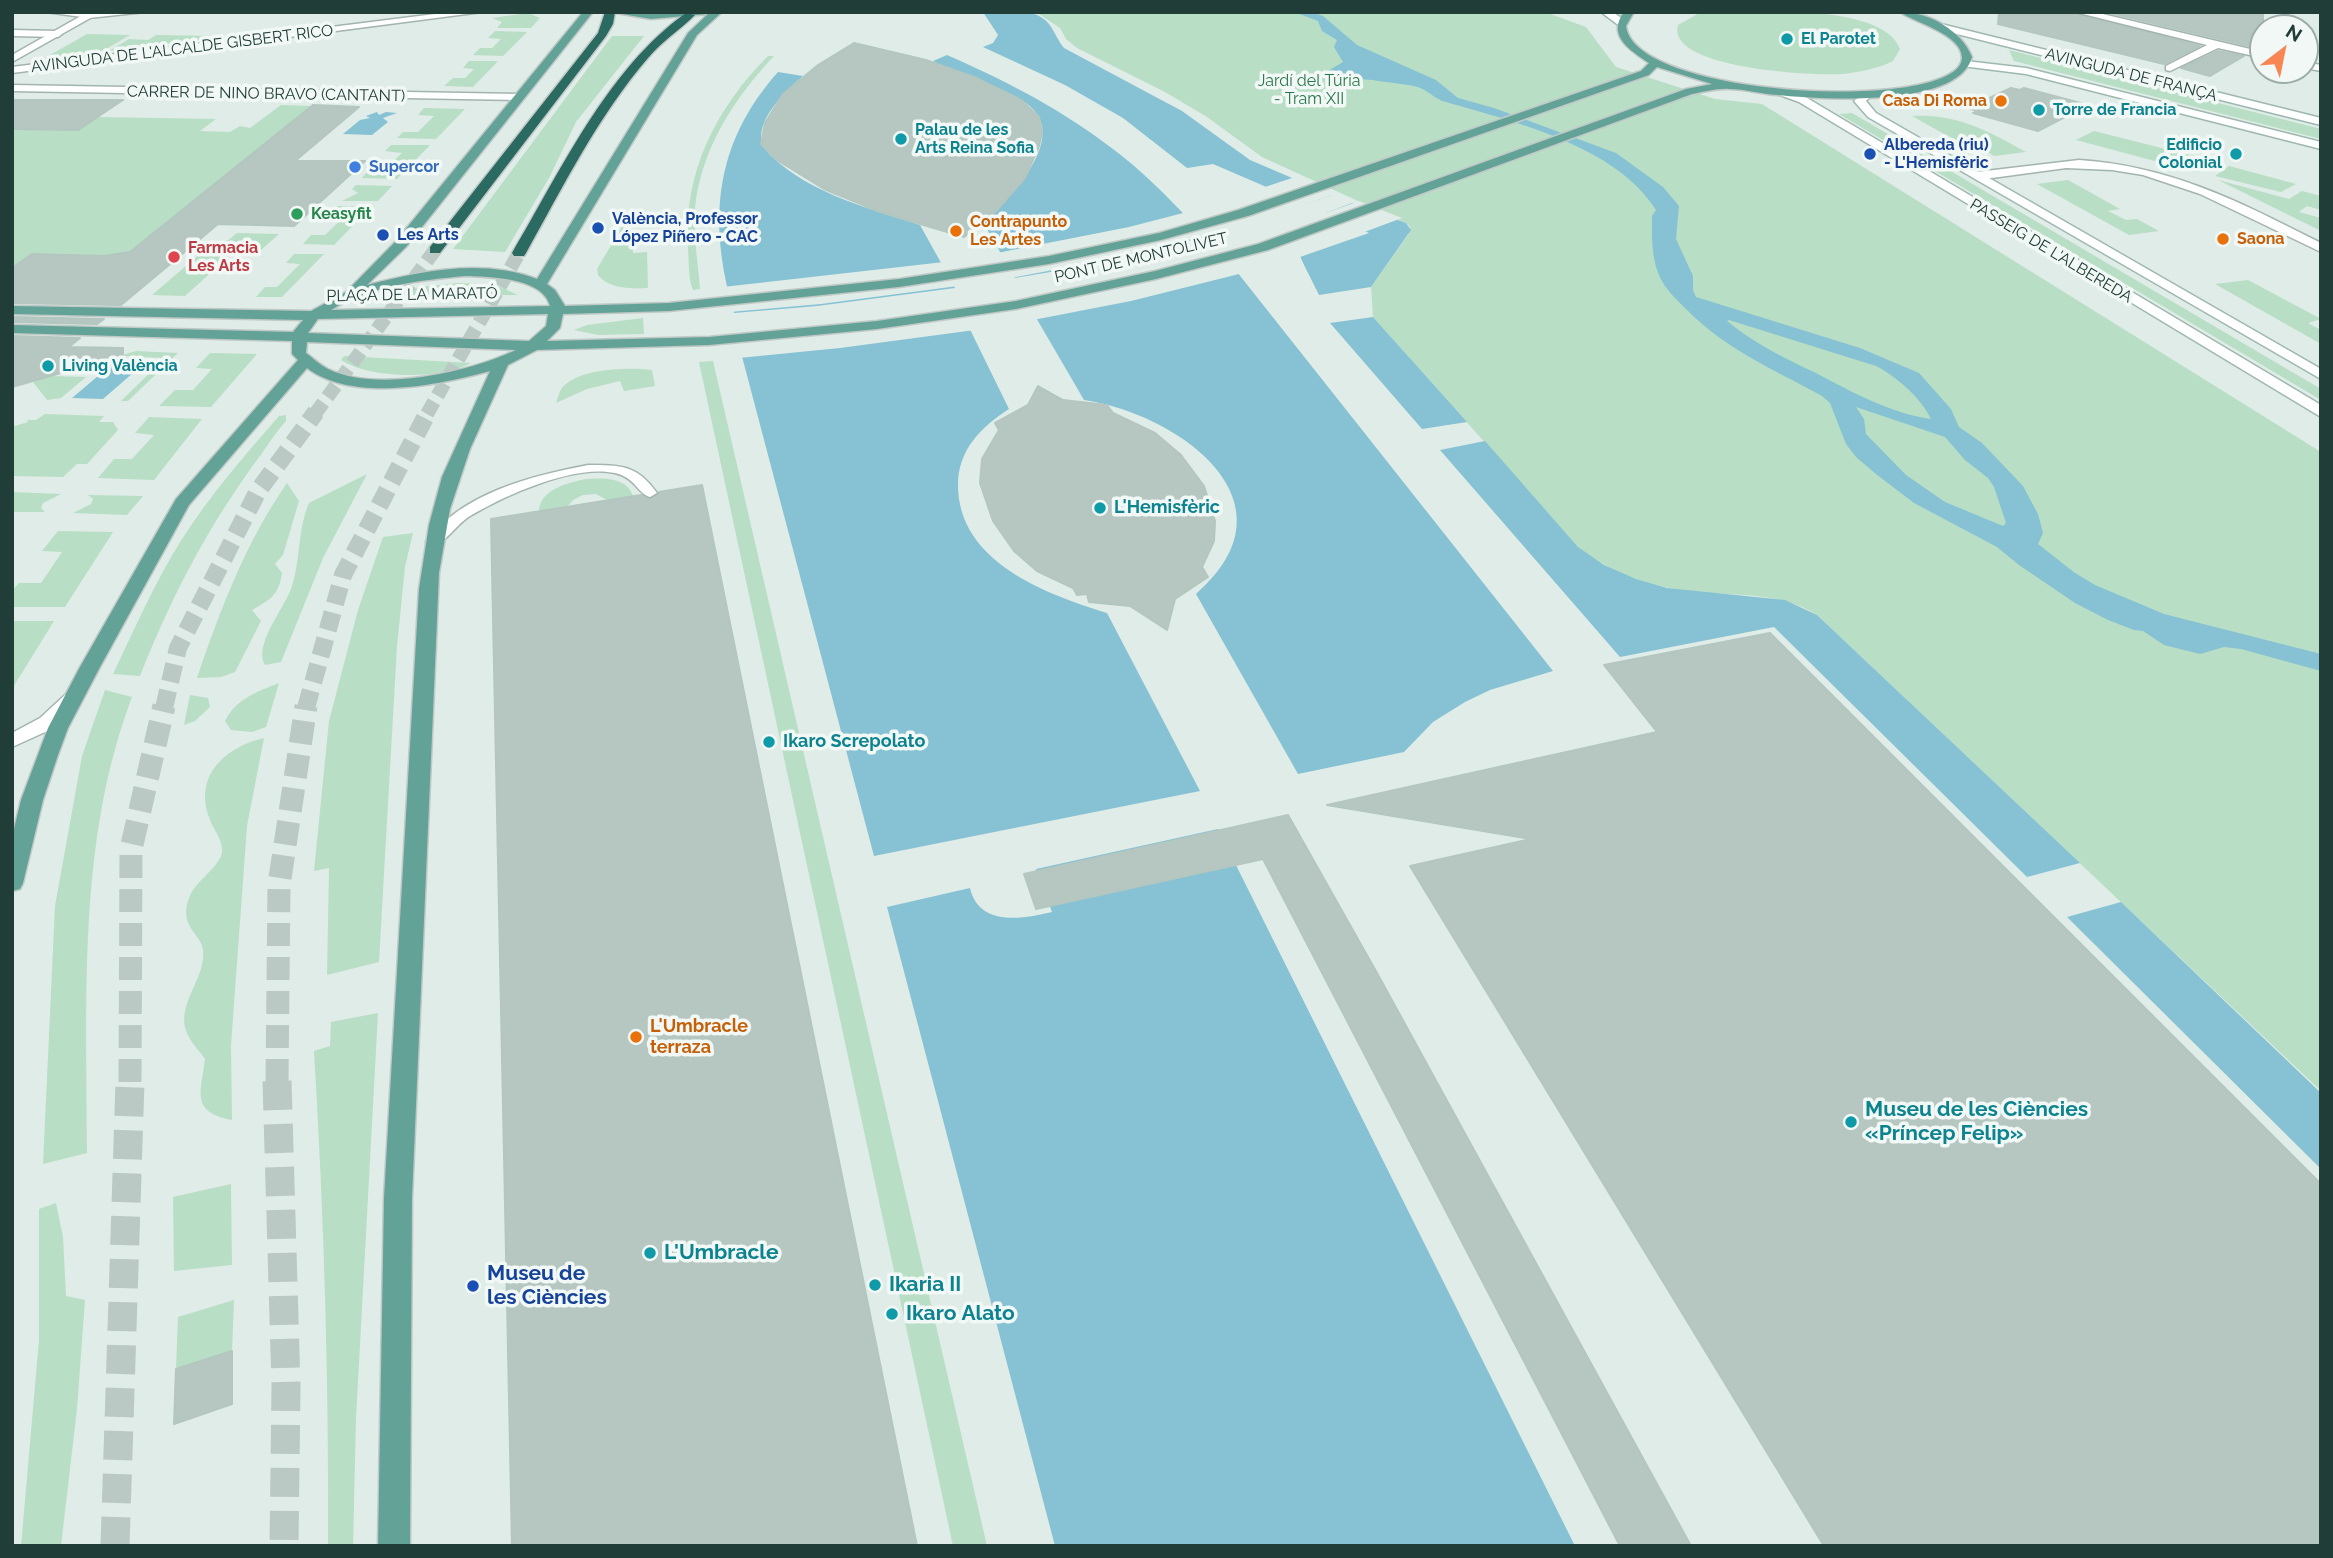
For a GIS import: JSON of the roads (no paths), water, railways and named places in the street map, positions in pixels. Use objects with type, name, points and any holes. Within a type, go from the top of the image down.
[{"type":"highway","points":[[435,250],[602,34],[613,12]]},
{"type":"highway","points":[[519,253],[614,97],[663,33],[690,15]]},
{"type":"main road","name":"AVINGUDA DE L'ALCALDE GISBERT RICO","points":[[12,70],[477,12]]},
{"type":"main road","points":[[349,296],[401,244],[589,12]]},
{"type":"main road","points":[[613,12],[651,16],[706,12]]},
{"type":"main road","points":[[319,314],[306,326],[297,346],[304,362],[317,371],[336,378],[386,384],[445,379],[500,363],[533,346],[553,328],[559,310],[554,297],[540,285],[694,33],[717,12]]},
{"type":"main road","points":[[1606,12],[1621,22]]},
{"type":"main road","points":[[1629,12],[1621,22],[1621,32],[1625,40],[1656,62],[1691,75],[1731,85],[1781,92],[1865,95],[1928,86],[1956,75],[1966,64],[1968,54],[1962,44],[1941,27],[1917,14],[1905,12]]},
{"type":"main road","points":[[2080,12],[2249,52]]},
{"type":"main road","points":[[12,60],[92,14]]},
{"type":"main road","name":"AVINGUDA DE FRANÇA","points":[[1941,27],[2321,122]]},
{"type":"main road","points":[[2170,68],[2217,44]]},
{"type":"main road","name":"PONT DE MONTOLIVET","points":[[559,310],[703,304],[899,283],[1049,260],[1161,236],[1243,214],[1639,75],[1656,62]]},
{"type":"main road","name":"AVINGUDA DE FRANÇA","points":[[1966,64],[2026,71],[2321,146]]},
{"type":"main road","name":"PONT DE MONTOLIVET","points":[[533,346],[709,341],[877,325],[990,308],[1156,275],[1263,247],[1690,91],[1731,85]]},
{"type":"main road","name":"CARRER DE NINO BRAVO (CANTANT)","points":[[12,88],[519,97]]},
{"type":"main road","name":"PASSEIG DE L'ALBEREDA","points":[[1781,92],[1803,100],[2321,412]]},
{"type":"main road","name":"PASSEIG DE L'ALBEREDA","points":[[1865,95],[1860,101],[1872,115],[2321,375]]},
{"type":"main road","points":[[1977,176],[2079,164],[2148,172],[2195,186],[2321,248]]},
{"type":"main road","name":"PLAÇA DE LA MARATÓ","points":[[319,314],[349,296],[393,282],[465,272],[508,275],[540,285]]},
{"type":"main road","points":[[12,310],[270,316],[319,314]]},
{"type":"main road","name":"PLAÇA DE LA MARATÓ","points":[[319,314],[559,310]]},
{"type":"main road","points":[[12,329],[533,346]]},
{"type":"main road","points":[[12,883],[32,800],[58,728],[182,503],[304,362]]},
{"type":"main road","points":[[394,1546],[398,1198],[416,787],[433,542],[456,464],[489,396],[500,363]]},
{"type":"main road","points":[[12,741],[47,723],[76,694]]},
{"type":"lane","points":[[50,12],[141,12]]},
{"type":"lane","points":[[12,33],[58,34]]},
{"type":"lane","points":[[433,542],[447,526],[474,508],[538,481],[570,472],[592,468],[627,471],[646,483],[650,493]]},
{"type":"water","points":[[1018,11],[1043,18],[1064,48],[1182,111],[1250,160],[1332,195],[1306,204],[1213,164],[1187,168],[1123,118],[1065,85],[983,47],[993,43],[998,35],[983,12]]},
{"type":"water","points":[[1294,12],[1311,12],[1323,16],[1357,45],[1436,80],[1458,98],[1494,108],[1616,153],[1663,187],[1679,206],[1676,239],[1693,276],[1696,297],[1860,348],[1919,373],[1951,409],[1959,427],[1982,443],[2023,486],[2038,514],[2043,533],[2038,544],[2075,573],[2095,585],[2164,614],[2321,654],[2321,671],[2241,649],[2224,647],[2200,654],[2164,645],[2143,631],[2108,620],[2075,603],[1997,547],[1914,503],[1856,457],[1846,444],[1830,403],[1822,396],[1733,347],[1701,323],[1671,293],[1656,268],[1652,246],[1652,216],[1656,210],[1638,188],[1616,169],[1562,140],[1441,100],[1415,86],[1366,79],[1334,80],[1318,77],[1343,62],[1334,47],[1337,40],[1322,31],[1318,21]],"holes":[[[1727,321],[1876,366],[1908,389],[1931,419],[1886,407],[1857,394],[1770,350],[1748,337]],[[1856,407],[1945,437],[1965,460],[1988,478],[1994,487],[2006,523],[2003,526],[1945,502],[1906,475],[1866,434],[1864,419]]]},
{"type":"water","points":[[947,55],[1021,90],[1090,132],[1143,173],[1207,237],[1097,264],[1015,278],[983,222],[1027,173],[1042,142],[1042,128],[1037,114],[1019,99],[933,61]]},
{"type":"water","points":[[778,72],[803,76],[780,98],[767,117],[761,137],[763,147],[778,162],[815,187],[920,225],[955,288],[817,306],[734,313],[721,248],[719,216],[722,186],[740,128],[756,100]]},
{"type":"water","points":[[377,112],[379,115],[386,112],[397,113],[383,118],[388,122],[372,135],[343,134],[360,120],[370,118],[366,116]]},
{"type":"water","points":[[1352,203],[1406,223],[1411,230],[1371,287],[1319,295],[1300,257],[1369,233],[1326,213]]},
{"type":"water","points":[[1222,253],[1553,671],[1490,690],[1465,702],[1433,722],[1404,752],[1298,774],[1196,594],[1226,560],[1237,527],[1232,496],[1215,468],[1189,443],[1156,423],[1120,409],[1084,400],[1024,297]]},
{"type":"water","points":[[958,305],[1009,409],[981,432],[962,461],[958,485],[962,512],[973,535],[989,554],[1010,571],[1058,596],[1107,613],[1200,791],[874,856],[735,330]]},
{"type":"water","points":[[1373,317],[1467,422],[1422,429],[1330,323]]},
{"type":"water","points":[[111,365],[141,366],[103,399],[72,398]]},
{"type":"water","points":[[1485,441],[1578,547],[1604,565],[1636,579],[1667,588],[1785,600],[1817,615],[2080,863],[2027,877],[1774,627],[1620,657],[1440,450]]},
{"type":"water","points":[[1218,829],[1575,1546],[1055,1546],[887,907],[970,888],[975,901],[992,915],[1016,918],[1052,912],[1036,869]]},
{"type":"water","points":[[2121,902],[2321,1093],[2321,1169],[2067,917]]},
{"type":"tunnel","points":[[315,414],[435,250]]},
{"type":"tunnel","points":[[427,414],[519,253]]},
{"type":"tunnel","points":[[164,708],[178,648],[258,491],[316,412]]},
{"type":"tunnel","points":[[306,708],[343,575],[428,412]]},
{"type":"tunnel","points":[[130,1082],[131,849],[164,706]]},
{"type":"tunnel","points":[[277,1081],[279,885],[306,706]]},
{"type":"tunnel","points":[[115,1546],[130,1081]]},
{"type":"tunnel","points":[[277,1081],[286,1386],[284,1546]]},
{"type":"place","name":"El Parotet","points":[[1787,39]]},
{"type":"place","name":"Casa Di Roma","points":[[2001,101]]},
{"type":"place","name":"Torre de Francia","points":[[2039,110]]},
{"type":"place","name":"Palau de les Arts Reina Sofia","points":[[901,139]]},
{"type":"place","name":"Albereda (riu) - L'Hemisfèric","points":[[1870,154]]},
{"type":"place","name":"Edificio Colonial","points":[[2236,154]]},
{"type":"place","name":"Supercor","points":[[355,167]]},
{"type":"place","name":"Keasyfit","points":[[297,214]]},
{"type":"place","name":"València, Professor López Piñero - CAC","points":[[598,228]]},
{"type":"place","name":"Contrapunto Les Artes","points":[[956,231]]},
{"type":"place","name":"Les Arts","points":[[383,235]]},
{"type":"place","name":"Saona","points":[[2223,239]]},
{"type":"place","name":"Farmacia Les Arts","points":[[174,257]]},
{"type":"place","name":"Living València","points":[[48,366]]},
{"type":"place","name":"L'Hemisfèric","points":[[1100,508]]},
{"type":"place","name":"Ikaro Screpolato","points":[[769,742]]},
{"type":"place","name":"L'Umbracle terraza","points":[[636,1037]]},
{"type":"place","name":"Museu de les Ciències «Príncep Felip»","points":[[1851,1122]]},
{"type":"place","name":"L'Umbracle","points":[[650,1253]]},
{"type":"place","name":"Ikaria II","points":[[875,1285]]},
{"type":"place","name":"Museu de les Ciències","points":[[473,1286]]},
{"type":"place","name":"Ikaro Alato","points":[[892,1314]]},
{"type":"park label","name":"Jardí del Túria - Tram XII","points":[[1309,90]]}]
